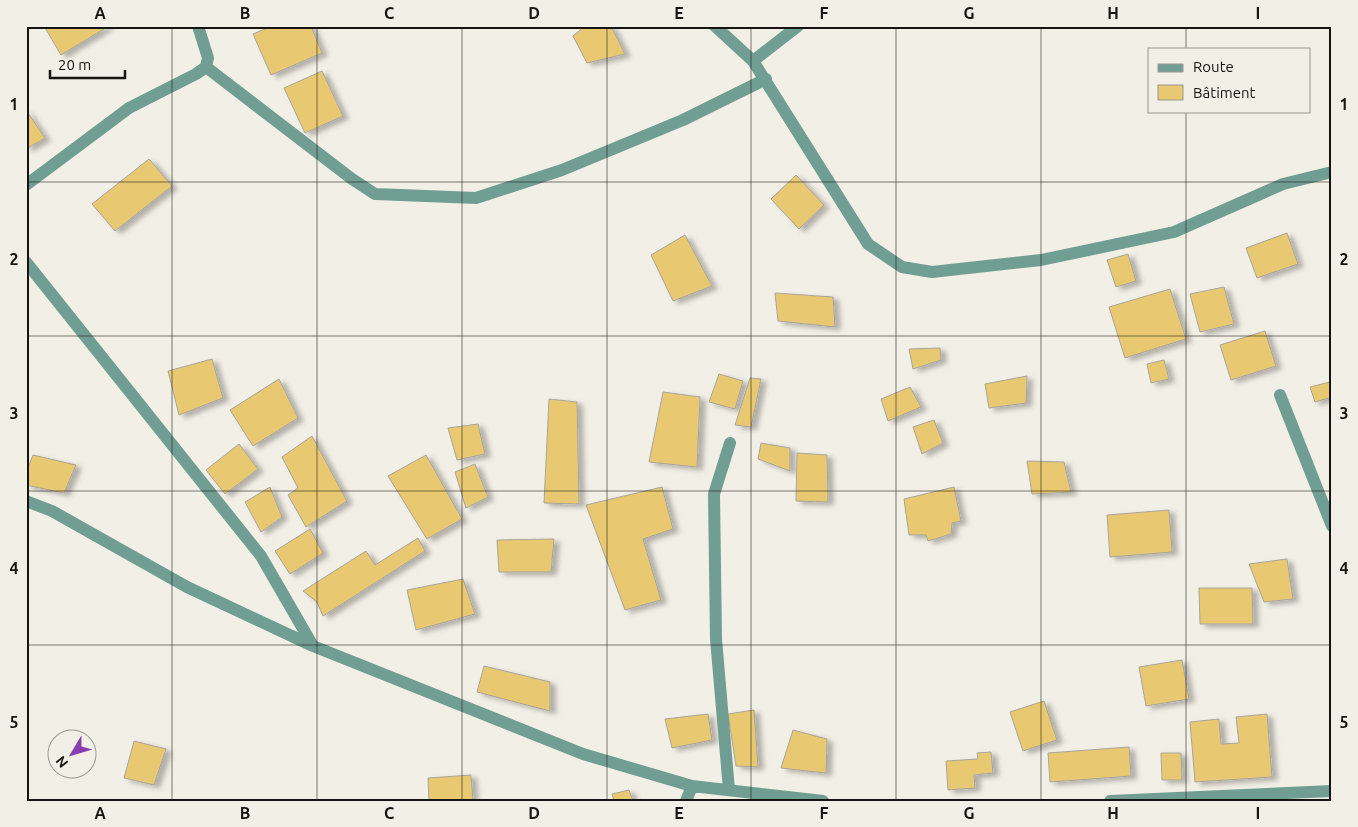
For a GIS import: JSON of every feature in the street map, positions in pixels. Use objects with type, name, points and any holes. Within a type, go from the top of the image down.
[{"type":"street","points":[[26,185],[128,108],[196,74],[206,67],[208,58],[198,26]]},
{"type":"street","points":[[715,26],[753,60],[868,244],[902,267],[932,272],[1041,260],[1174,232],[1283,184],[1332,172]]},
{"type":"street","points":[[753,60],[798,26]]},
{"type":"street","points":[[206,67],[352,179],[375,194],[476,198],[571,166],[683,120],[766,79]]},
{"type":"street","points":[[26,262],[261,556],[313,646]]},
{"type":"street","points":[[1280,395],[1332,526]]},
{"type":"street","points":[[730,443],[714,494],[716,639],[730,790]]},
{"type":"street","points":[[26,502],[52,511],[187,587],[313,646],[583,754],[692,786],[823,801]]},
{"type":"street","points":[[686,801],[692,786]]},
{"type":"street","points":[[1110,801],[1271,796],[1332,791]]},
{"type":"building","points":[[44,26],[109,26],[61,55]]},
{"type":"building","points":[[272,26],[311,26],[322,53],[271,75],[253,34]]},
{"type":"building","points":[[585,26],[611,26],[625,54],[587,63],[573,36]]},
{"type":"building","points":[[322,71],[343,116],[305,133],[284,88]]},
{"type":"building","points":[[26,110],[45,138],[26,149]]},
{"type":"building","points":[[149,159],[172,186],[115,231],[92,204]]},
{"type":"building","points":[[796,175],[824,205],[799,229],[771,199]]},
{"type":"building","points":[[1287,233],[1298,264],[1257,278],[1246,248]]},
{"type":"building","points":[[685,235],[712,286],[673,301],[651,255]]},
{"type":"building","points":[[1128,254],[1136,281],[1116,287],[1107,260]]},
{"type":"building","points":[[1224,287],[1234,324],[1200,332],[1190,294]]},
{"type":"building","points":[[1170,289],[1186,339],[1125,358],[1109,307]]},
{"type":"building","points":[[775,293],[833,297],[835,327],[778,321]]},
{"type":"building","points":[[1265,331],[1276,366],[1231,380],[1220,345]]},
{"type":"building","points":[[940,348],[941,360],[913,369],[909,349]]},
{"type":"building","points":[[212,359],[223,398],[179,415],[168,371]]},
{"type":"building","points":[[1164,360],[1169,379],[1151,383],[1147,364]]},
{"type":"building","points":[[719,374],[743,381],[735,409],[709,402]]},
{"type":"building","points":[[1027,376],[1026,403],[989,408],[985,384]]},
{"type":"building","points":[[750,378],[761,379],[751,427],[735,425]]},
{"type":"building","points":[[279,379],[298,418],[253,446],[230,410]]},
{"type":"building","points":[[1330,382],[1332,397],[1315,402],[1310,387]]},
{"type":"building","points":[[910,387],[921,407],[888,421],[881,399]]},
{"type":"building","points":[[663,392],[700,397],[697,467],[649,462]]},
{"type":"building","points":[[549,399],[577,402],[579,504],[544,503]]},
{"type":"building","points":[[934,420],[943,443],[922,454],[913,427]]},
{"type":"building","points":[[478,424],[485,454],[457,460],[448,428]]},
{"type":"building","points":[[312,436],[347,501],[306,527],[288,495],[298,488],[282,457]]},
{"type":"building","points":[[761,443],[790,448],[790,471],[758,459]]},
{"type":"building","points":[[239,444],[258,469],[225,494],[206,470]]},
{"type":"building","points":[[797,453],[827,455],[828,502],[796,501]]},
{"type":"building","points":[[33,455],[76,465],[64,493],[26,485],[26,473]]},
{"type":"building","points":[[426,455],[462,519],[427,539],[388,476]]},
{"type":"building","points":[[1027,461],[1064,462],[1071,492],[1032,494]]},
{"type":"building","points":[[475,464],[488,497],[466,508],[455,472]]},
{"type":"building","points":[[270,487],[282,517],[261,532],[245,502]]},
{"type":"building","points":[[662,487],[673,529],[643,539],[661,600],[625,610],[586,505]]},
{"type":"building","points":[[954,487],[961,521],[952,523],[951,534],[928,541],[926,535],[909,535],[904,499]]},
{"type":"building","points":[[1169,510],[1172,552],[1110,557],[1107,515]]},
{"type":"building","points":[[310,529],[323,553],[290,574],[275,551]]},
{"type":"building","points":[[418,538],[425,551],[323,616],[317,602],[303,591],[366,551],[375,565]]},
{"type":"building","points":[[554,539],[551,572],[499,572],[497,540]]},
{"type":"building","points":[[1287,559],[1293,599],[1264,602],[1249,564]]},
{"type":"building","points":[[463,579],[475,614],[416,630],[407,590]]},
{"type":"building","points":[[1199,588],[1252,588],[1253,624],[1200,624]]},
{"type":"building","points":[[1182,660],[1189,699],[1146,706],[1139,667]]},
{"type":"building","points":[[484,666],[550,682],[550,711],[477,692]]},
{"type":"building","points":[[1044,701],[1057,740],[1023,751],[1010,712]]},
{"type":"building","points":[[754,710],[758,767],[736,766],[728,714]]},
{"type":"building","points":[[708,714],[712,740],[672,748],[665,719]]},
{"type":"building","points":[[1267,714],[1272,777],[1195,782],[1190,722],[1219,719],[1221,744],[1239,743],[1236,717]]},
{"type":"building","points":[[793,730],[827,739],[826,773],[781,768]]},
{"type":"building","points":[[134,741],[166,749],[154,785],[124,778]]},
{"type":"building","points":[[1129,747],[1131,776],[1050,782],[1048,753]]},
{"type":"building","points":[[991,752],[993,773],[974,775],[975,788],[948,790],[946,761],[978,759],[977,753]]},
{"type":"building","points":[[1161,753],[1181,753],[1182,780],[1162,780]]},
{"type":"building","points":[[471,775],[473,801],[429,801],[428,778]]},
{"type":"building","points":[[629,790],[633,801],[614,801],[612,794]]}]
